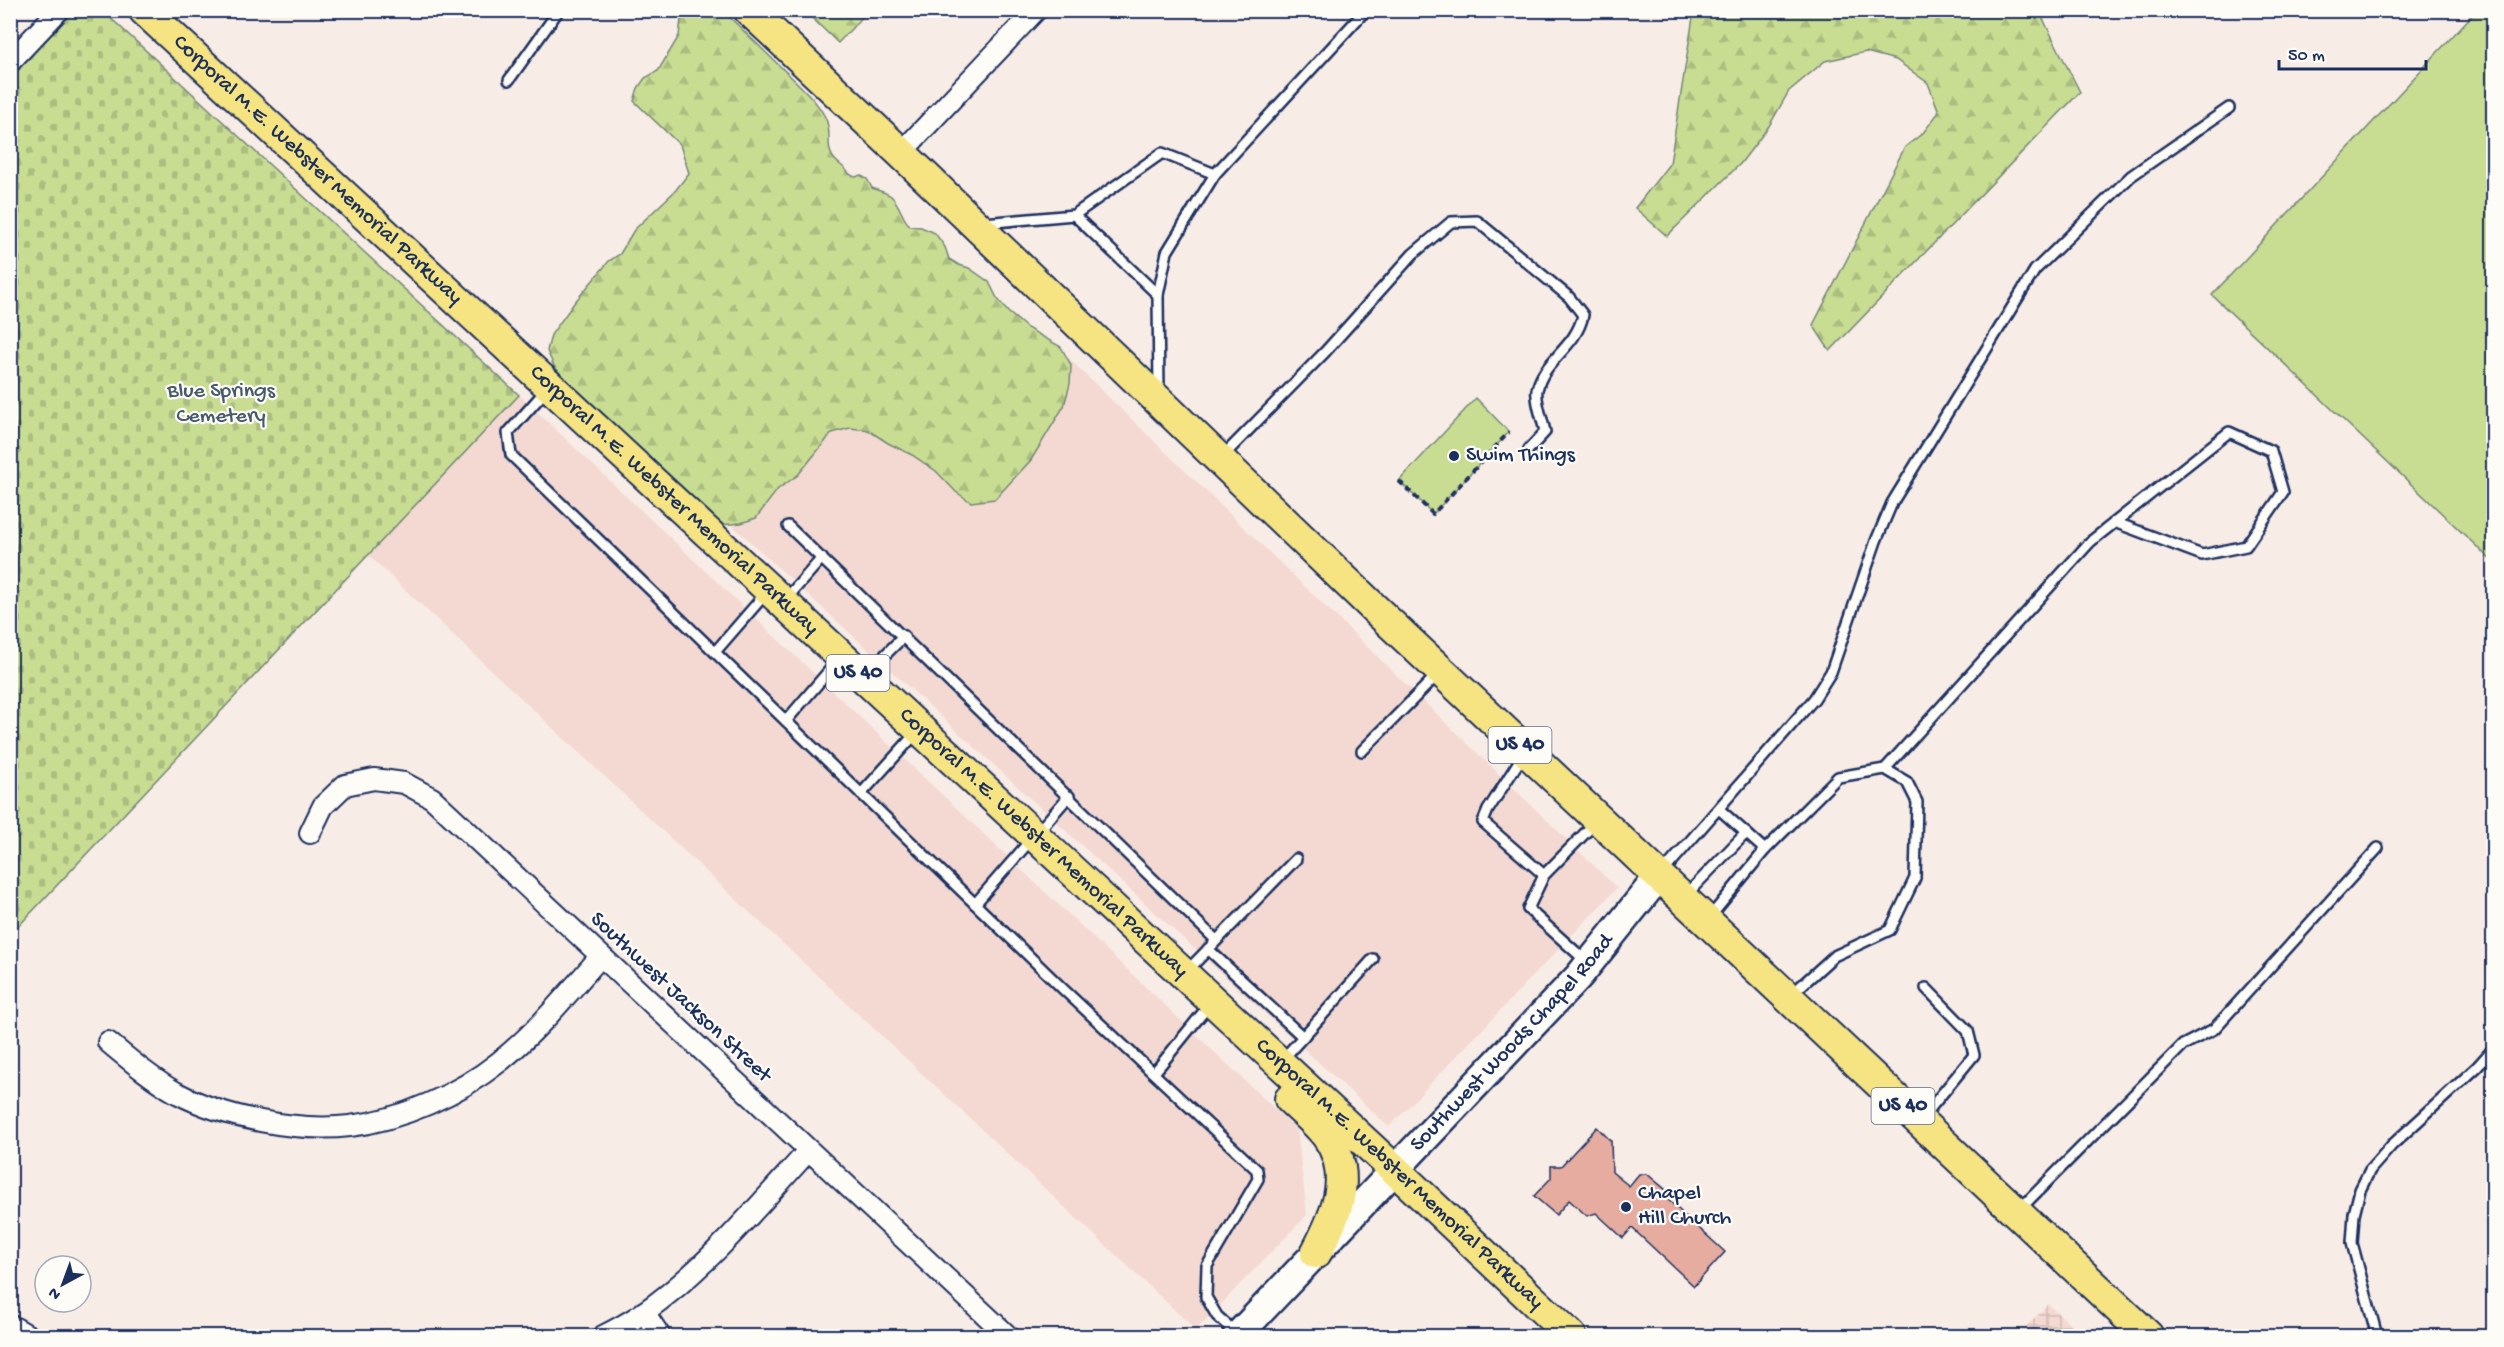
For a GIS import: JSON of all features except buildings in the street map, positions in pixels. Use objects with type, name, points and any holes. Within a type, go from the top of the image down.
[{"type":"main road","name":"Corporal M.E. Webster Memorial Parkway","points":[[144,10],[1280,1063],[1571,1336]]},
{"type":"main road","name":"US 40","points":[[749,10],[1441,671],[2148,1336]]},
{"type":"main road","name":"Southwest Woods Chapel Road","points":[[1237,1336],[1589,964],[1659,876]]},
{"type":"main road","points":[[1212,1001],[1230,1034],[1263,1074],[1328,1138],[1336,1154],[1341,1170],[1341,1192],[1335,1217],[1316,1253]]},
{"type":"street","points":[[10,62],[59,10]]},
{"type":"street","points":[[901,153],[1036,10]]},
{"type":"street","name":"Southwest Jackson Street","points":[[310,833],[323,807],[345,785],[374,779],[404,783],[432,798],[1008,1336]]},
{"type":"street","points":[[108,1042],[142,1069],[177,1092],[211,1108],[241,1118],[297,1125],[350,1126],[404,1113],[457,1091],[498,1063],[531,1034],[600,957]]},
{"type":"street","points":[[603,1336],[644,1312],[692,1271],[736,1229],[808,1151]]},
{"type":"street","points":[[644,1312],[660,1336]]},
{"type":"street","points":[[10,1325],[29,1336]]},
{"type":"lane","points":[[509,81],[559,10]]},
{"type":"lane","points":[[1160,401],[1158,295],[1167,252],[1215,174],[1366,10]]},
{"type":"lane","points":[[1659,876],[1814,699],[1831,672],[1876,541],[1892,503],[2035,270],[2131,176],[2229,108]]},
{"type":"lane","points":[[975,224],[1074,215],[1162,153],[1215,174]]},
{"type":"lane","points":[[1074,215],[1158,295]]},
{"type":"lane","points":[[1220,459],[1325,352],[1413,254],[1451,222],[1477,221],[1569,297],[1583,315],[1579,331],[1546,370],[1536,392],[1545,432],[1529,449]]},
{"type":"lane","points":[[549,386],[508,433],[511,455],[975,904],[1257,1170],[1258,1179],[1207,1266],[1206,1297],[1217,1316],[1237,1336]]},
{"type":"lane","points":[[1706,921],[1765,850],[1838,777],[1885,769],[2090,542],[2114,522],[2229,432],[2271,450],[2283,492],[2246,546],[2202,555],[2114,522]]},
{"type":"lane","points":[[788,526],[1216,940]]},
{"type":"lane","points":[[715,652],[776,596],[822,558]]},
{"type":"lane","points":[[863,678],[904,636]]},
{"type":"lane","points":[[786,721],[840,656]]},
{"type":"lane","points":[[1362,751],[1441,671]]},
{"type":"lane","points":[[861,794],[919,729]]},
{"type":"lane","points":[[1526,751],[1488,810],[1483,822],[1544,875]]},
{"type":"lane","points":[[1788,998],[1834,956],[1890,930],[1915,878],[1917,802],[1907,782],[1885,769]]},
{"type":"lane","points":[[975,904],[1069,796]]},
{"type":"lane","points":[[1719,809],[1765,850]]},
{"type":"lane","points":[[1589,964],[1528,909],[1544,875],[1599,819]]},
{"type":"lane","points":[[1682,898],[1746,833]]},
{"type":"lane","points":[[2016,1213],[2183,1045],[2214,1029],[2378,848]]},
{"type":"lane","points":[[1183,974],[1296,859]]},
{"type":"lane","points":[[1208,949],[1303,1037]]},
{"type":"lane","points":[[1280,1063],[1373,959]]},
{"type":"lane","points":[[1919,1122],[1974,1055],[1968,1031],[1926,988]]},
{"type":"lane","points":[[1154,1073],[1212,1001]]},
{"type":"lane","points":[[2377,1336],[2352,1243],[2354,1214],[2360,1190],[2370,1170],[2392,1145],[2477,1067],[2493,1048]]},
{"type":"path","points":[[1399,481],[1433,514],[1509,432]]},
{"type":"shaded area","points":[[1066,356],[1617,888],[1389,1127],[731,524],[741,523],[767,502],[778,489],[798,475],[832,433],[850,428],[868,430],[912,455],[936,471],[956,492],[1070,384],[1071,366]]},
{"type":"shaded area","points":[[519,395],[1297,1130],[1307,1215],[1196,1330],[368,555]]},
{"type":"shaded area","points":[[2048,1304],[2083,1336],[2017,1336]]},
{"type":"green space","points":[[722,10],[816,103],[828,124],[831,155],[835,160],[852,175],[856,177],[860,175],[867,179],[872,188],[891,196],[910,226],[921,227],[935,233],[945,247],[949,259],[969,268],[989,282],[997,298],[1008,312],[1027,328],[1061,347],[1071,365],[1070,384],[1064,406],[1031,460],[995,499],[971,502],[956,492],[936,471],[912,455],[868,430],[850,428],[832,433],[798,475],[778,489],[756,518],[741,523],[721,525],[567,382],[554,366],[547,351],[551,335],[609,261],[620,254],[634,230],[675,191],[689,173],[680,145],[634,101],[638,88],[645,78],[658,71],[679,36],[682,11]]},
{"type":"green space","name":"Blue Springs Cemetery","points":[[74,11],[103,11],[519,395],[11,934],[11,77]]},
{"type":"green space","points":[[805,11],[868,11],[838,43]]},
{"type":"green space","points":[[1694,11],[2039,11],[2080,92],[1830,351],[1813,325],[1905,147],[1923,133],[1939,112],[1928,83],[1896,60],[1866,52],[1825,61],[1789,91],[1769,126],[1741,163],[1667,236],[1635,208],[1670,163]]},
{"type":"green space","points":[[2476,11],[2494,11],[2493,562],[2212,295]]},
{"type":"green space","name":"Swim Things","points":[[1476,398],[1509,432],[1433,514],[1399,481]]},
{"type":"place","name":"Swim Things","points":[[1454,456]]},
{"type":"place","name":"Chapel Hill Church","points":[[1626,1207]]}]
